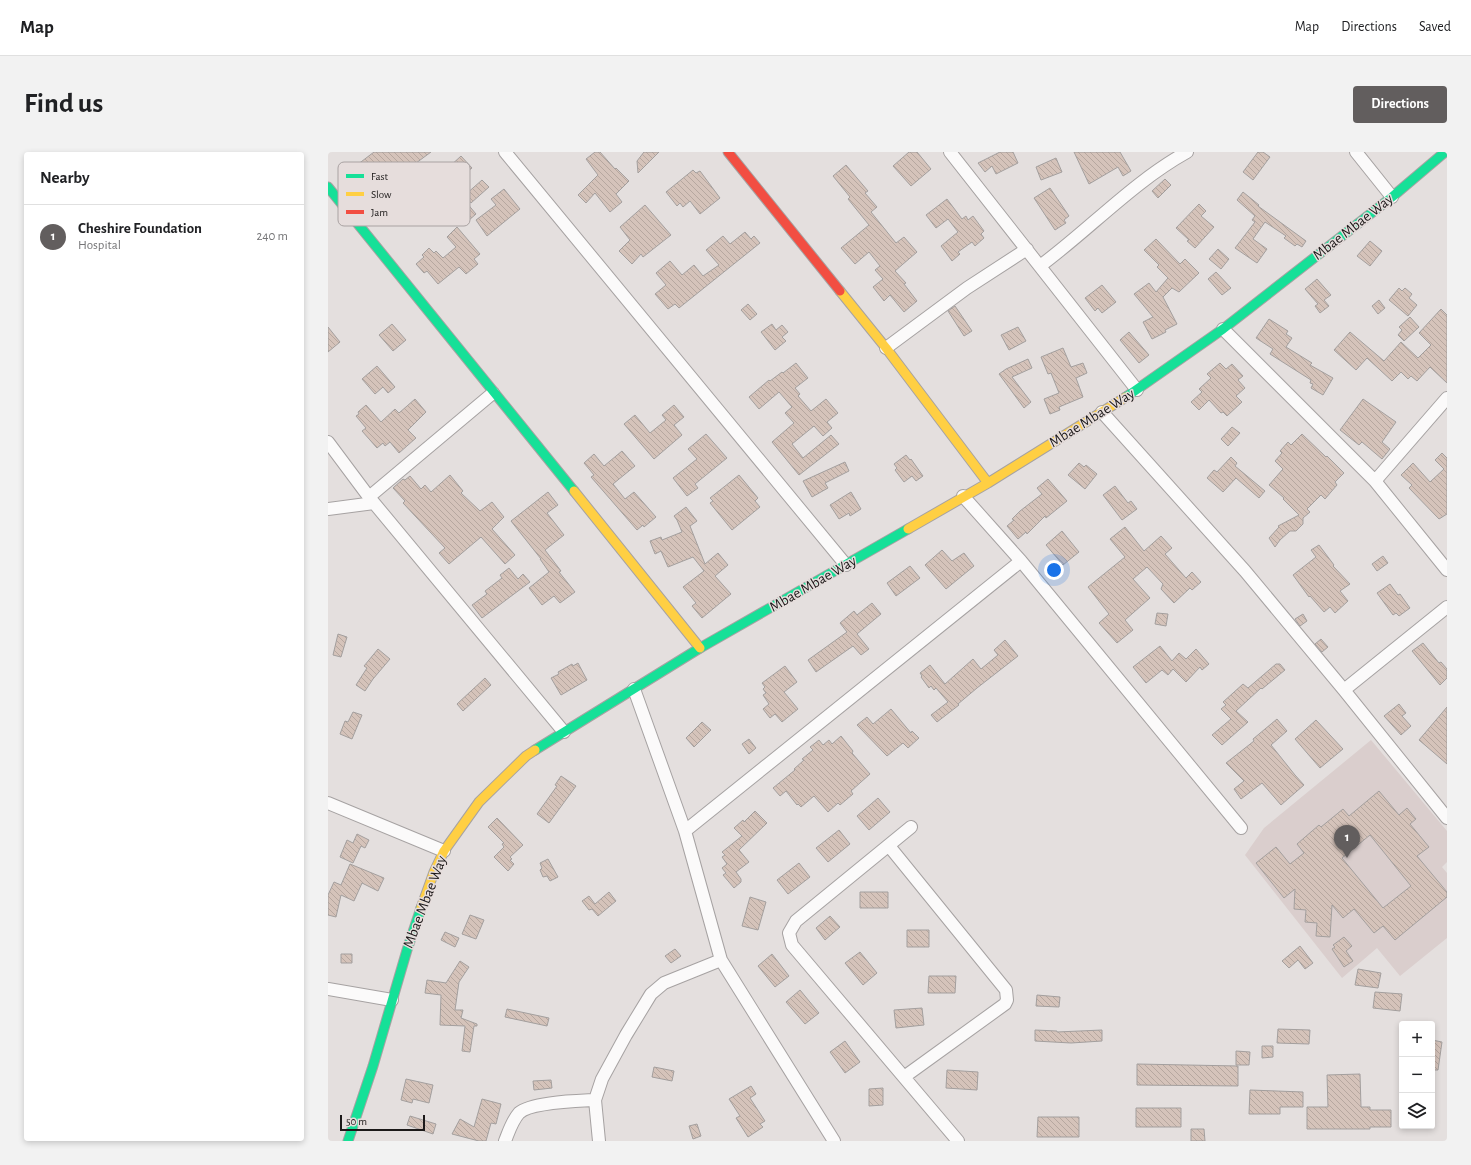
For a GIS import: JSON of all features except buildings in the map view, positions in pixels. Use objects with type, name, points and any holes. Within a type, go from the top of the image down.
[{"type":"street","points":[[504,152],[846,565]]},
{"type":"street","points":[[728,152],[886,348],[988,483]]},
{"type":"street","points":[[950,152],[1137,390]]},
{"type":"street","points":[[1040,266],[1074,240],[1136,186],[1187,152]]},
{"type":"street","points":[[1356,152],[1392,197]]},
{"type":"street","name":"Mbae Mbae Way","points":[[348,1141],[425,896],[434,872],[444,851],[479,802],[510,770],[526,756],[700,648],[988,483],[1137,390],[1223,329],[1392,197],[1445,152]]},
{"type":"street","points":[[328,187],[338,199]]},
{"type":"street","points":[[359,226],[700,648]]},
{"type":"street","points":[[886,348],[966,288],[1027,249]]},
{"type":"street","points":[[1223,329],[1375,482],[1447,570]]},
{"type":"street","points":[[328,509],[372,500],[493,393]]},
{"type":"street","points":[[1375,482],[1447,398]]},
{"type":"street","points":[[1102,412],[1245,571],[1344,690],[1447,818]]},
{"type":"street","points":[[328,442],[372,500],[564,732]]},
{"type":"street","points":[[963,496],[1020,561],[1241,828]]},
{"type":"street","points":[[685,830],[1020,561]]},
{"type":"street","points":[[1344,690],[1447,607]]},
{"type":"street","points":[[634,689],[685,830],[721,960],[834,1141]]},
{"type":"street","points":[[328,803],[444,851]]},
{"type":"street","points":[[911,828],[796,921],[789,933],[792,944],[958,1141]]},
{"type":"street","points":[[889,846],[1006,990],[1007,995],[1005,1004],[904,1077]]},
{"type":"street","points":[[599,1141],[595,1100],[602,1079],[651,994],[664,983],[721,960]]},
{"type":"street","points":[[328,989],[392,1000]]},
{"type":"street","points":[[505,1141],[511,1126],[519,1113],[528,1107],[572,1101],[595,1100]]},
{"type":"shaded area","points":[[1371,740],[1447,831],[1447,862],[1442,867],[1447,873],[1447,938],[1400,976],[1377,948],[1342,978],[1245,855],[1264,828]]},
{"type":"traffic: fast","points":[[1126,397],[1223,329],[1392,197],[1445,152]]},
{"type":"traffic: fast","points":[[328,187],[338,199]]},
{"type":"traffic: fast","points":[[360,226],[574,491]]},
{"type":"traffic: fast","points":[[535,750],[700,648],[908,529]]},
{"type":"traffic: fast","points":[[348,1141],[373,1066],[421,908]]},
{"type":"traffic: slow","points":[[840,291],[886,348],[988,483]]},
{"type":"traffic: slow","points":[[908,529],[988,483],[1126,397]]},
{"type":"traffic: slow","points":[[574,491],[700,648]]},
{"type":"traffic: slow","points":[[421,908],[434,872],[444,851],[479,802],[526,756],[535,750]]},
{"type":"traffic: jam","points":[[728,152],[840,291]]},
{"type":"place","name":"Cheshire Foundation","points":[[1347,858]]}]
